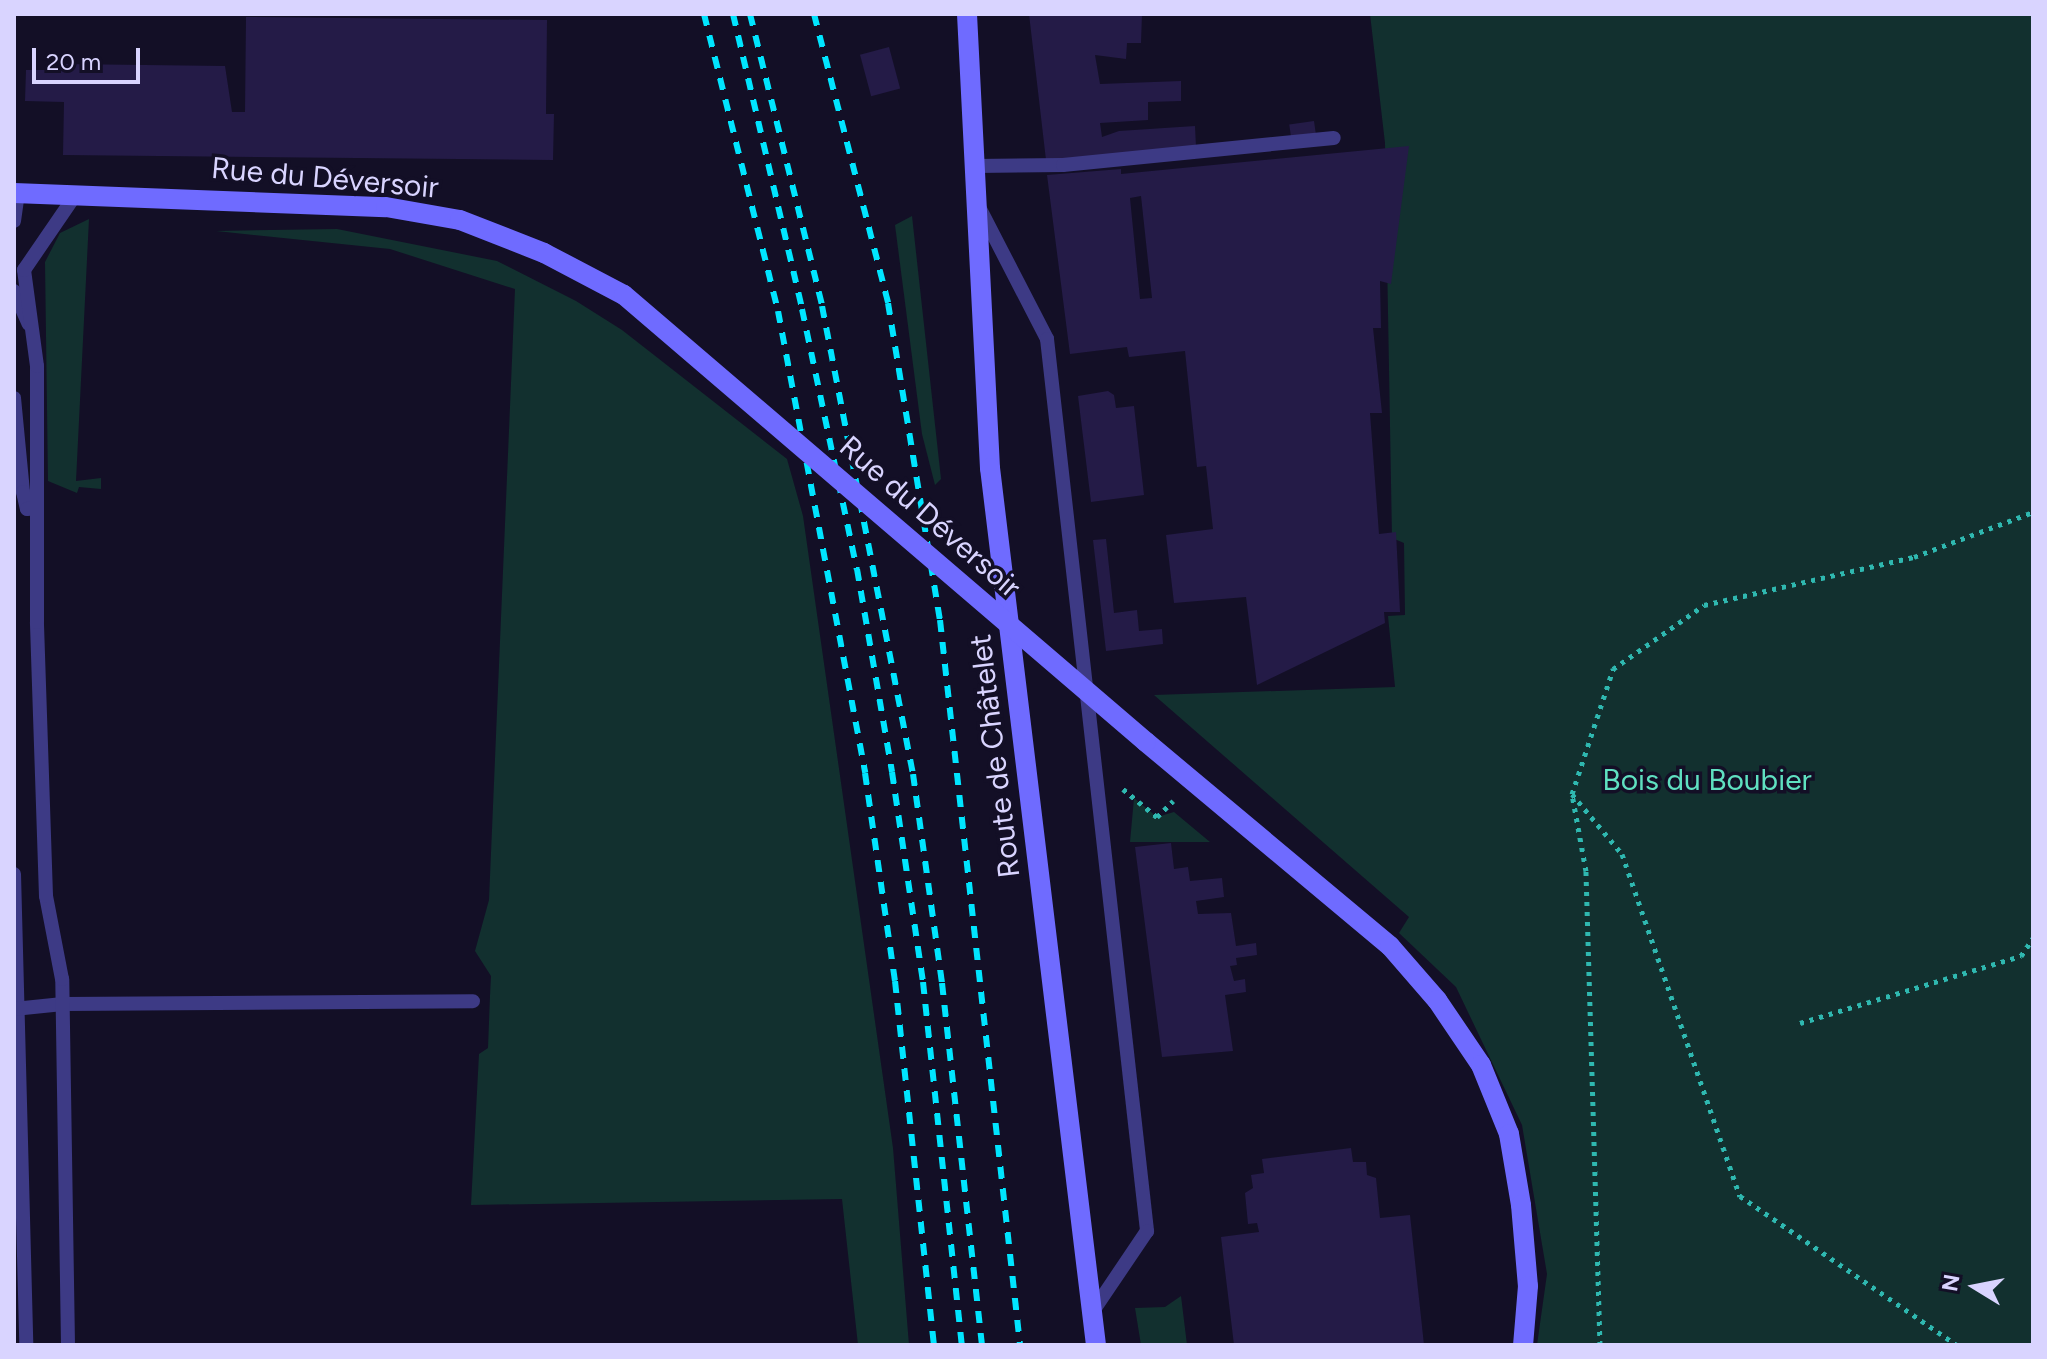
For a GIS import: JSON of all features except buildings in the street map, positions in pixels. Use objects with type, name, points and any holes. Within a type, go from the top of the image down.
[{"type":"main road","name":"Route de Châtelet","points":[[967,14],[990,468],[1096,1345]]},
{"type":"main road","name":"Rue du Déversoir","points":[[16,193],[386,207],[460,220],[544,253],[624,295],[1390,946],[1437,1000],[1481,1065],[1509,1134],[1528,1286],[1523,1345]]},
{"type":"main road","name":"Rue du Déversoir","points":[[1514,1345],[1528,1286]]},
{"type":"lane","points":[[975,166],[1063,165],[1334,138]]},
{"type":"lane","points":[[14,221],[16,193]]},
{"type":"lane","points":[[68,1345],[63,1004],[46,896],[37,508],[37,366],[24,270],[76,194]]},
{"type":"lane","points":[[977,202],[1047,339],[1147,1231],[1091,1315]]},
{"type":"lane","points":[[14,291],[31,328]]},
{"type":"lane","points":[[14,398],[23,492],[27,509],[37,508]]},
{"type":"lane","points":[[14,874],[26,1345]]},
{"type":"lane","points":[[16,1009],[63,1004],[473,1001]]},
{"type":"path","points":[[1600,1345],[1586,871],[1572,794],[1613,669],[1704,605],[1914,557],[2033,512]]},
{"type":"path","points":[[1095,765],[1157,817],[1194,782]]},
{"type":"path","points":[[1572,794],[1622,854],[1740,1196],[1957,1345]]},
{"type":"path","points":[[1800,1023],[2021,956],[2033,938]]},
{"type":"green space","name":"Bois du Boubier","points":[[1370,14],[2033,14],[2033,1345],[1537,1345],[1547,1274],[1522,1125],[1456,987],[1399,933],[1409,917],[1154,695],[1395,687],[1388,616],[1405,615],[1404,543],[1392,538],[1385,143]]},
{"type":"green space","points":[[912,216],[941,479],[935,485],[922,434],[895,225]]},
{"type":"green space","points":[[89,219],[76,481],[101,478],[101,489],[79,487],[77,493],[48,481],[45,262],[60,233]]},
{"type":"green space","points":[[337,229],[497,261],[576,301],[622,330],[787,459],[803,516],[893,1148],[909,1345],[858,1345],[842,1199],[471,1205],[479,1054],[488,1048],[491,976],[475,951],[489,900],[515,289],[390,249],[216,231]]},
{"type":"green space","points":[[1134,798],[1157,817],[1174,812],[1210,842],[1130,842]]},
{"type":"green space","points":[[1181,1296],[1187,1345],[1141,1345],[1135,1308],[1165,1307]]},
{"type":"railway","points":[[704,14],[778,311],[865,773],[895,981],[934,1345]]},
{"type":"railway","points":[[733,14],[802,309],[857,569],[892,772],[923,982],[962,1345]]},
{"type":"railway","points":[[750,14],[822,306],[913,774],[942,983],[982,1345]]},
{"type":"railway","points":[[814,14],[888,303],[940,620],[1020,1345]]}]
